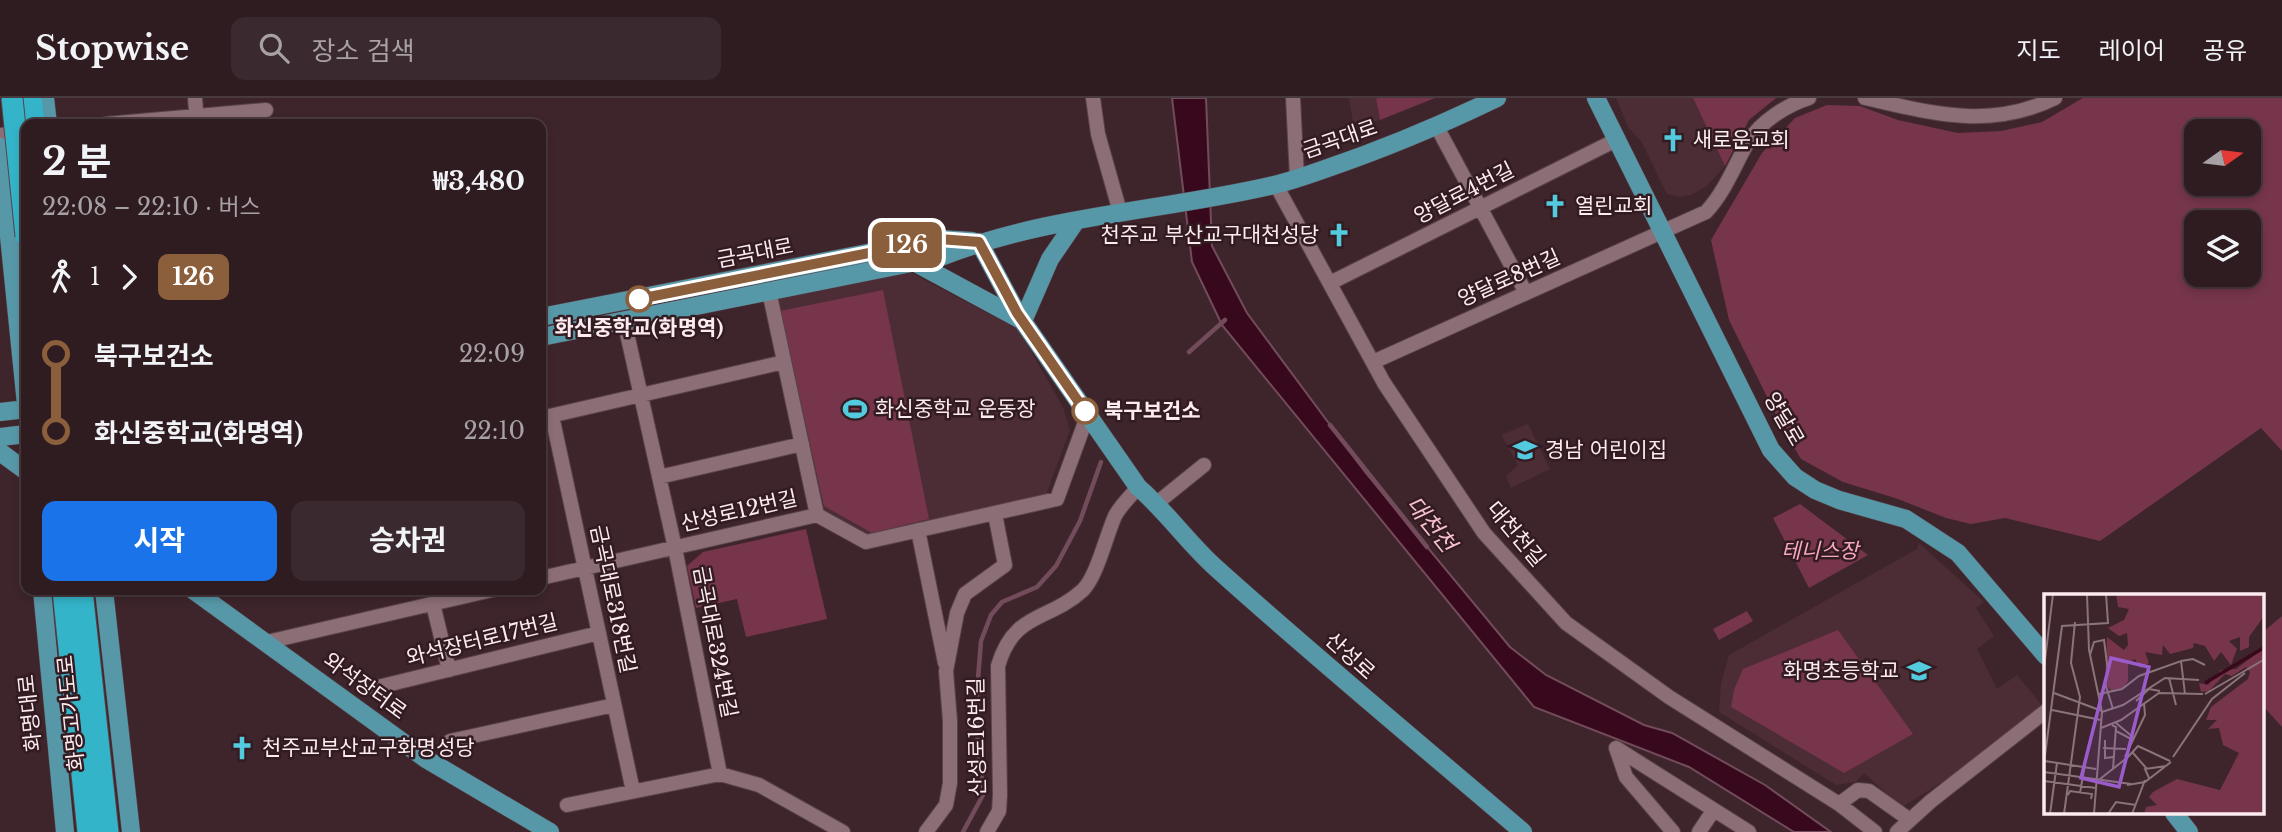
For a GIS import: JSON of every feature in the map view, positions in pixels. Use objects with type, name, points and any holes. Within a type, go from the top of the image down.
[{"type":"highway","points":[[12,98],[21,187]]},
{"type":"highway","points":[[31,98],[33,119]]},
{"type":"highway","name":"화명고가도로","points":[[64,595],[88,832]]},
{"type":"highway","name":"화명고가도로","points":[[83,595],[108,832]]},
{"type":"main road","points":[[46,98],[48,119]]},
{"type":"main road","name":"금곡대로","points":[[546,336],[941,257],[979,242],[1076,221],[1274,185],[1377,152],[1497,98]]},
{"type":"main road","name":"양달로","points":[[1596,98],[1771,450],[1795,477],[1815,490],[1839,500],[1906,519],[1958,553],[2044,654]]},
{"type":"main road","points":[[0,147],[21,356]]},
{"type":"main road","points":[[914,262],[1023,321],[1050,259],[1076,221]]},
{"type":"main road","name":"금곡대로","points":[[546,316],[939,239],[979,242]]},
{"type":"main road","name":"산성로","points":[[979,242],[1023,321],[1138,487],[1157,503],[1215,568],[1341,679],[1523,832]]},
{"type":"main road","points":[[0,412],[21,407]]},
{"type":"main road","points":[[0,437],[21,435]]},
{"type":"main road","points":[[0,452],[21,467]]},
{"type":"main road","name":"화명대로","points":[[42,595],[65,832]]},
{"type":"main road","points":[[105,595],[131,832]]},
{"type":"main road","name":"와석장터로","points":[[200,595],[426,759],[550,832]]},
{"type":"main road","points":[[2175,814],[2189,832]]},
{"type":"street","points":[[195,98],[197,119]]},
{"type":"street","points":[[1093,98],[1098,134],[1120,212]]},
{"type":"street","points":[[1293,98],[1297,178]]},
{"type":"street","name":"양달로8번길","points":[[1373,362],[1706,212],[1718,200],[1750,139],[1783,110],[1809,98]]},
{"type":"street","points":[[1865,98],[1961,117],[1987,117],[2042,104],[2054,98]]},
{"type":"street","points":[[204,119],[266,110]]},
{"type":"street","points":[[1437,127],[1526,293]]},
{"type":"street","points":[[0,135],[21,133]]},
{"type":"street","name":"양달로4번길","points":[[1330,283],[1618,139]]},
{"type":"street","name":"대천천길","points":[[1274,185],[1373,362],[1484,533],[1566,623],[1670,696],[1839,804],[1875,832]]},
{"type":"street","points":[[769,291],[817,515]]},
{"type":"street","name":"금곡대로324번길","points":[[624,320],[675,548],[720,774]]},
{"type":"street","points":[[546,417],[784,362]]},
{"type":"street","name":"산성로12번길","points":[[546,578],[817,515],[866,542],[1057,499],[1088,414]]},
{"type":"street","name":"금곡대로318번길","points":[[546,417],[586,568],[633,791]]},
{"type":"street","points":[[659,477],[802,444]]},
{"type":"street","points":[[1157,503],[1204,465]]},
{"type":"street","name":"산성로16번길","points":[[987,832],[999,811],[998,666],[1003,649],[1011,634],[1083,589],[1093,576],[1116,513],[1138,487]]},
{"type":"street","points":[[946,671],[965,594],[1004,565],[995,514]]},
{"type":"street","points":[[918,530],[946,671],[950,721],[950,783],[946,805],[926,832]]},
{"type":"street","points":[[267,642],[471,595]]},
{"type":"street","points":[[433,604],[449,670]]},
{"type":"street","name":"와석장터로17번길","points":[[374,688],[599,634]]},
{"type":"street","points":[[450,741],[614,705]]},
{"type":"street","points":[[1897,832],[1931,801],[2044,714]]},
{"type":"street","points":[[1673,832],[1626,777],[1616,748],[1749,832]]},
{"type":"street","points":[[567,806],[720,774],[759,785],[842,832]]},
{"type":"street","points":[[1839,804],[1858,790],[1869,790],[1910,820]]},
{"type":"street","points":[[1699,832],[1713,811]]},
{"type":"shaded area","name":"대천천","points":[[1172,98],[1206,98],[1212,246],[1247,313],[1365,472],[1510,647],[1546,675],[1644,725],[1672,733],[1765,785],[1831,832],[1794,832],[1689,767],[1534,707],[1222,325],[1192,262]]},
{"type":"shaded area","points":[[1349,98],[1378,98],[1380,120],[1354,128]]},
{"type":"shaded area","points":[[1616,98],[1693,98],[1725,166],[1707,186],[1691,195],[1679,197],[1667,194],[1641,141],[1628,127]]},
{"type":"shaded area","points":[[908,271],[1018,329],[1063,407],[1070,430],[1046,495],[868,537],[822,513],[778,295]]},
{"type":"shaded area","name":"경남 어린이집","points":[[1528,424],[1550,469],[1511,488],[1506,476],[1518,465],[1501,435]]},
{"type":"shaded area","name":"화명초등학교","points":[[1919,543],[1984,602],[1976,608],[1994,636],[1977,649],[1997,689],[2017,675],[2043,706],[1955,774],[1902,807],[1864,773],[1856,782],[1836,785],[1719,712],[1721,683],[1729,655],[1917,549]]},
{"type":"green space","points":[[1378,98],[1435,98],[1380,120]]},
{"type":"green space","points":[[1693,98],[1776,98],[1749,120],[1725,166]]},
{"type":"green space","points":[[2083,98],[2282,98],[2282,451],[2261,428],[2100,541],[2005,518],[1971,524],[1946,518],[1843,482],[1801,459],[1784,431],[1729,320],[1711,240],[1762,153],[1795,118],[1827,105],[1860,106],[1898,120],[1958,133],[2001,131],[2042,122]]},
{"type":"green space","name":"화신중학교 운동장","points":[[883,290],[929,519],[872,533],[824,506],[780,311]]},
{"type":"green space","name":"테니스장","points":[[1800,504],[1868,555],[1809,588],[1773,518]]},
{"type":"green space","points":[[806,529],[827,619],[746,637],[737,599],[696,608],[687,566],[703,552]]},
{"type":"green space","points":[[1747,611],[1753,621],[1719,640],[1713,629]]},
{"type":"green space","points":[[2282,616],[2282,727],[2264,707],[2264,631]]},
{"type":"green space","points":[[1838,630],[1913,734],[1844,773],[1731,707],[1734,690],[1743,669]]},
{"type":"waterway","points":[[1189,352],[1225,320]]},
{"type":"waterway","name":"대천천","points":[[1330,425],[1427,547]]},
{"type":"waterway","points":[[963,832],[984,793],[978,750],[977,691],[981,641],[991,615],[1002,602],[1037,587],[1056,566],[1080,521],[1101,462]]},
{"type":"bus line","name":"126","points":[[639,299],[939,239],[979,242],[1017,313],[1085,411]]},
{"type":"place","name":"새로운교회","points":[[1673,140]]},
{"type":"place","name":"열린교회","points":[[1555,206]]},
{"type":"place","name":"천주교 부산교구대천성당","points":[[1339,235]]},
{"type":"place","name":"화신중학교(화명역)","points":[[639,299]]},
{"type":"place","name":"화신중학교 운동장","points":[[855,409]]},
{"type":"place","name":"북구보건소","points":[[1085,411]]},
{"type":"place","name":"경남 어린이집","points":[[1525,450]]},
{"type":"place","name":"화명초등학교","points":[[1919,671]]},
{"type":"place","name":"천주교부산교구화명성당","points":[[242,748]]}]
